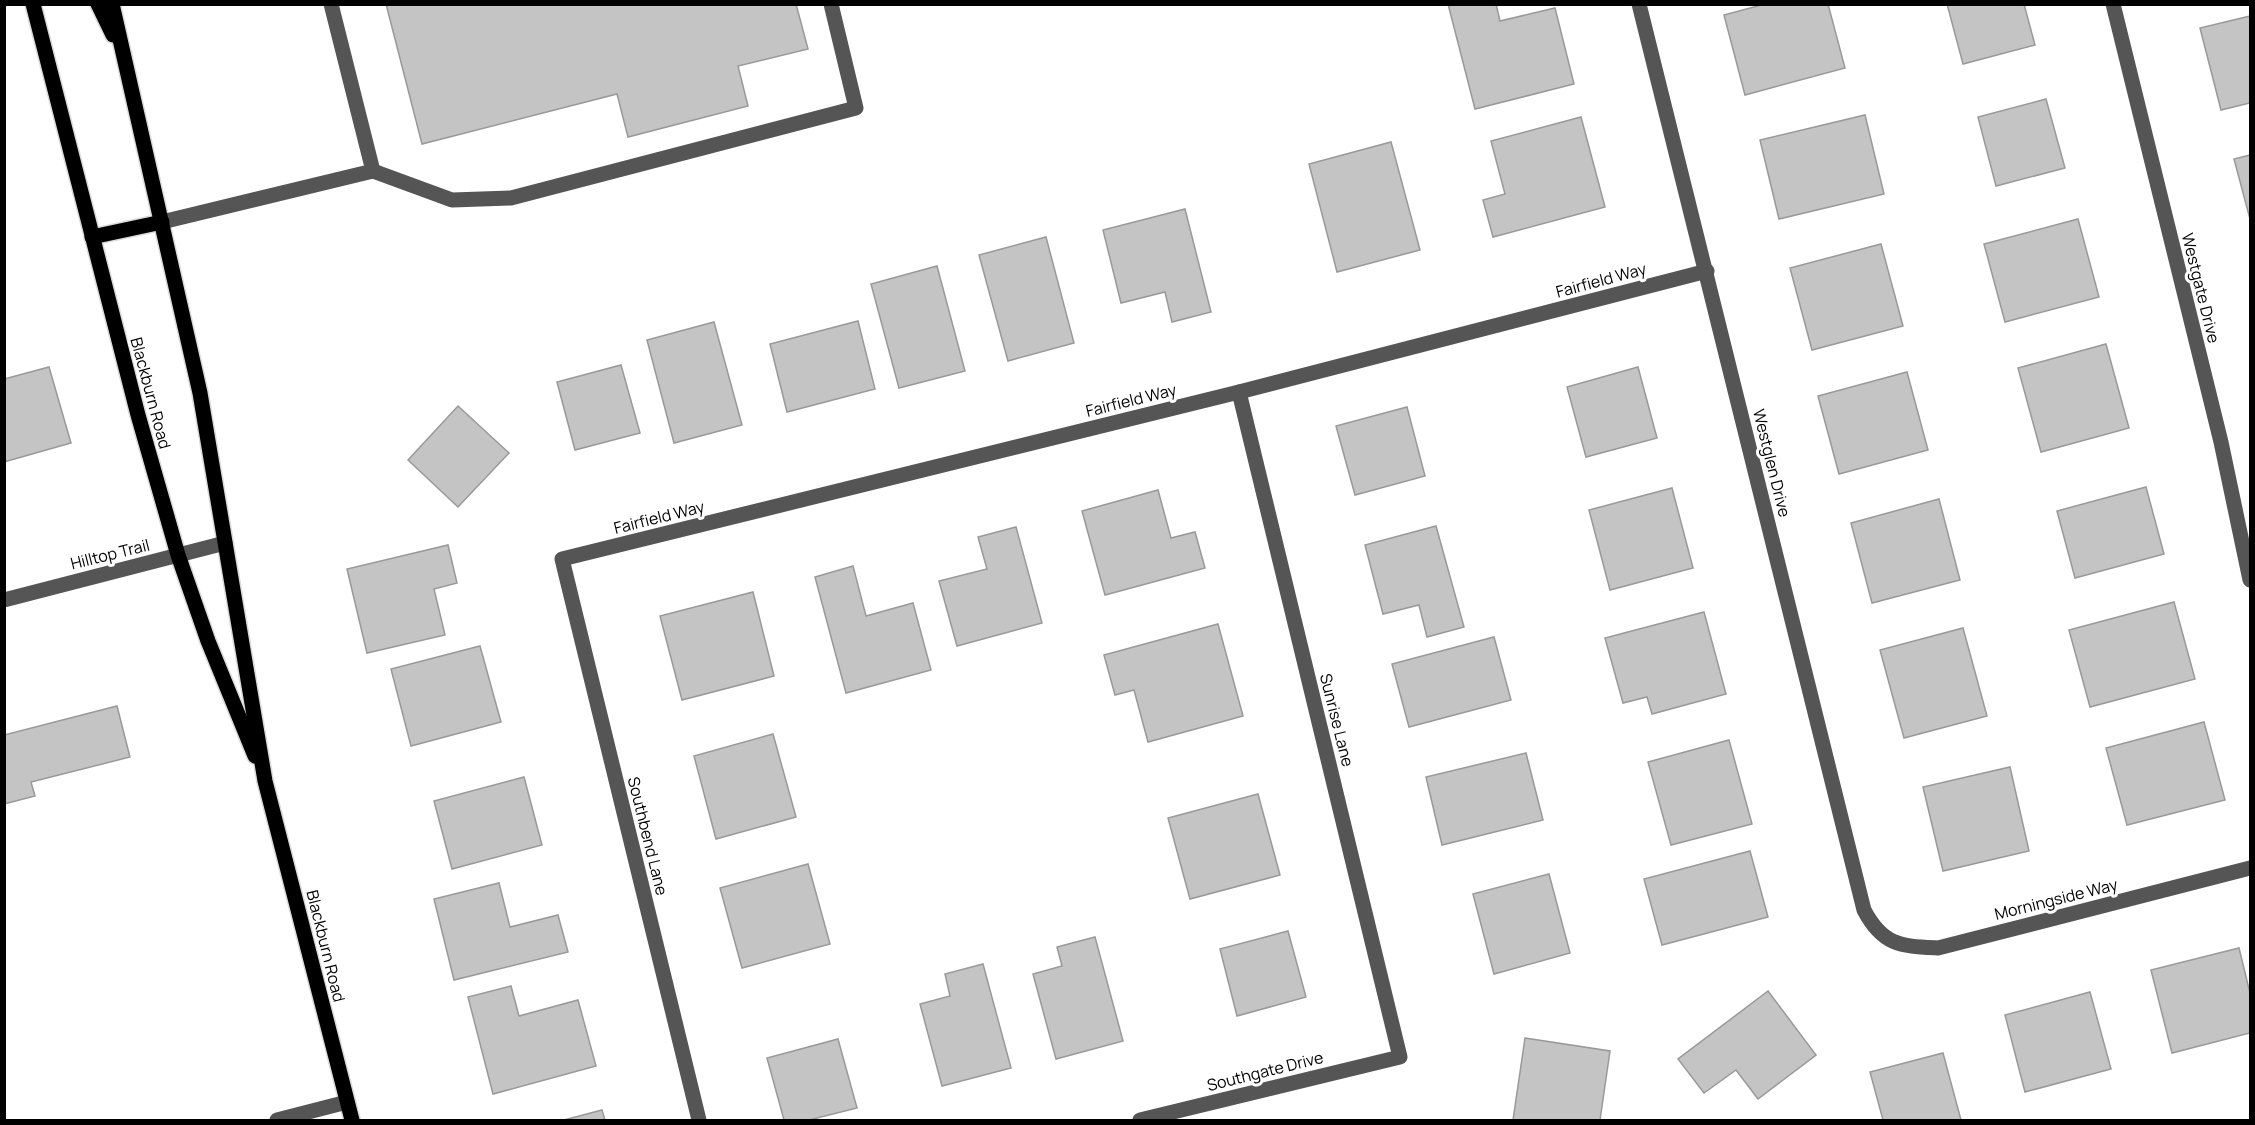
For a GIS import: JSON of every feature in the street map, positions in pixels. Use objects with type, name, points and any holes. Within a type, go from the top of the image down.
[{"type":"main road","name":"Blackburn Road","points":[[33,4],[138,416],[178,555],[208,641],[265,781]]},
{"type":"main road","points":[[98,4],[126,59]]},
{"type":"main road","name":"Blackburn Road","points":[[112,4],[200,393],[265,781],[352,1120]]},
{"type":"main road","points":[[92,237],[162,222]]},
{"type":"street","points":[[331,4],[373,171]]},
{"type":"street","points":[[162,222],[373,171],[452,200],[511,198],[856,108],[831,4]]},
{"type":"street","name":"Westglen Drive","points":[[1639,4],[1862,899],[1874,929]]},
{"type":"street","name":"Westgate Drive","points":[[2113,4],[2221,442],[2250,579]]},
{"type":"street","name":"Fairfield Way","points":[[562,559],[1239,392],[1707,271]]},
{"type":"street","name":"Sunrise Lane","points":[[1239,392],[1400,1057]]},
{"type":"street","name":"Hilltop Trail","points":[[4,600],[225,543]]},
{"type":"street","name":"Southbend Lane","points":[[562,559],[699,1120]]},
{"type":"street","name":"Morningside Way","points":[[1874,929],[1900,946],[1938,948],[2250,868]]},
{"type":"street","name":"Southgate Drive","points":[[1140,1120],[1400,1057]]},
{"type":"street","points":[[277,1120],[347,1102]]},
{"type":"building","points":[[386,4],[796,4],[808,49],[738,66],[748,106],[628,137],[617,94],[422,144]]},
{"type":"building","points":[[1448,4],[1496,4],[1500,21],[1555,8],[1574,84],[1475,109]]},
{"type":"building","points":[[1765,4],[1828,4],[1845,68],[1745,95],[1724,15]]},
{"type":"building","points":[[1947,4],[2024,4],[2035,45],[1963,64]]},
{"type":"building","points":[[2250,16],[2250,103],[2221,110],[2200,28]]},
{"type":"building","points":[[2046,99],[2065,168],[1996,186],[1978,117]]},
{"type":"building","points":[[1865,115],[1884,194],[1779,219],[1760,140]]},
{"type":"building","points":[[1581,117],[1605,207],[1493,237],[1483,200],[1505,194],[1491,141]]},
{"type":"building","points":[[1391,142],[1420,250],[1337,272],[1309,164]]},
{"type":"building","points":[[2250,155],[2250,219],[2234,159]]},
{"type":"building","points":[[1185,209],[1211,312],[1172,322],[1165,292],[1121,303],[1103,230]]},
{"type":"building","points":[[2078,219],[2099,297],[2005,322],[1984,244]]},
{"type":"building","points":[[1046,237],[1074,343],[1008,361],[979,255]]},
{"type":"building","points":[[1881,244],[1903,326],[1812,350],[1790,268]]},
{"type":"building","points":[[937,266],[965,371],[899,388],[871,284]]},
{"type":"building","points":[[858,321],[875,389],[787,412],[770,344]]},
{"type":"building","points":[[714,322],[742,425],[674,443],[647,340]]},
{"type":"building","points":[[2106,344],[2129,428],[2041,452],[2018,368]]},
{"type":"building","points":[[621,365],[640,433],[575,450],[557,382]]},
{"type":"building","points":[[49,367],[71,443],[4,462],[4,379]]},
{"type":"building","points":[[1638,367],[1657,438],[1586,457],[1567,387]]},
{"type":"building","points":[[1907,372],[1928,450],[1839,474],[1818,396]]},
{"type":"building","points":[[458,406],[509,453],[458,507],[408,460]]},
{"type":"building","points":[[1407,407],[1425,476],[1355,495],[1336,426]]},
{"type":"building","points":[[2146,487],[2164,554],[2075,578],[2057,511]]},
{"type":"building","points":[[1672,488],[1693,568],[1610,590],[1589,510]]},
{"type":"building","points":[[1158,490],[1171,538],[1195,532],[1205,568],[1105,595],[1082,511]]},
{"type":"building","points":[[1939,499],[1960,580],[1872,603],[1851,523]]},
{"type":"building","points":[[1436,526],[1464,627],[1427,637],[1419,605],[1383,614],[1365,545]]},
{"type":"building","points":[[1016,527],[1042,623],[957,646],[939,581],[987,569],[978,537]]},
{"type":"building","points":[[448,545],[457,583],[434,589],[445,635],[367,653],[347,569]]},
{"type":"building","points":[[853,566],[866,616],[913,603],[931,670],[846,693],[815,577]]},
{"type":"building","points":[[753,592],[774,676],[682,700],[660,616]]},
{"type":"building","points":[[2174,602],[2195,679],[2090,707],[2069,630]]},
{"type":"building","points":[[1704,612],[1726,694],[1652,714],[1647,697],[1623,703],[1605,638]]},
{"type":"building","points":[[1218,624],[1243,716],[1148,742],[1134,690],[1115,695],[1104,655]]},
{"type":"building","points":[[1963,628],[1987,716],[1904,738],[1880,650]]},
{"type":"building","points":[[1494,637],[1511,700],[1409,727],[1392,664]]},
{"type":"building","points":[[480,646],[501,722],[411,746],[391,669]]},
{"type":"building","points":[[117,706],[130,757],[31,782],[35,796],[4,804],[4,735]]},
{"type":"building","points":[[2204,722],[2225,800],[2127,825],[2106,748]]},
{"type":"building","points":[[773,734],[796,817],[716,839],[694,756]]},
{"type":"building","points":[[1729,740],[1752,824],[1671,845],[1648,762]]},
{"type":"building","points":[[1526,753],[1543,820],[1442,845],[1426,777]]},
{"type":"building","points":[[2010,767],[2029,851],[1943,871],[1923,787]]},
{"type":"building","points":[[524,777],[542,845],[452,869],[434,801]]},
{"type":"building","points":[[1258,794],[1280,875],[1190,899],[1168,818]]},
{"type":"building","points":[[1750,851],[1768,917],[1662,945],[1644,879]]},
{"type":"building","points":[[808,864],[830,944],[742,968],[720,888]]},
{"type":"building","points":[[1549,874],[1570,953],[1494,974],[1473,894]]},
{"type":"building","points":[[499,883],[510,927],[558,915],[568,952],[454,980],[434,899]]},
{"type":"building","points":[[1288,931],[1306,997],[1237,1016],[1220,949]]},
{"type":"building","points":[[1095,937],[1123,1041],[1056,1059],[1033,974],[1062,966],[1057,947]]},
{"type":"building","points":[[2239,948],[2250,993],[2250,1033],[2172,1053],[2151,970]]},
{"type":"building","points":[[983,964],[1011,1068],[942,1086],[920,1004],[950,996],[945,974]]},
{"type":"building","points":[[511,986],[519,1016],[578,1000],[596,1066],[493,1094],[468,997]]},
{"type":"building","points":[[1768,991],[1816,1055],[1758,1099],[1736,1070],[1704,1093],[1678,1059]]},
{"type":"building","points":[[2090,992],[2111,1069],[2025,1092],[2005,1015]]},
{"type":"building","points":[[1525,1038],[1610,1051],[1600,1120],[1513,1120]]},
{"type":"building","points":[[838,1039],[857,1108],[809,1120],[784,1120],[767,1058]]},
{"type":"building","points":[[1943,1053],[1961,1120],[1883,1120],[1870,1072]]},
{"type":"building","points":[[602,1110],[605,1120],[564,1120]]}]
